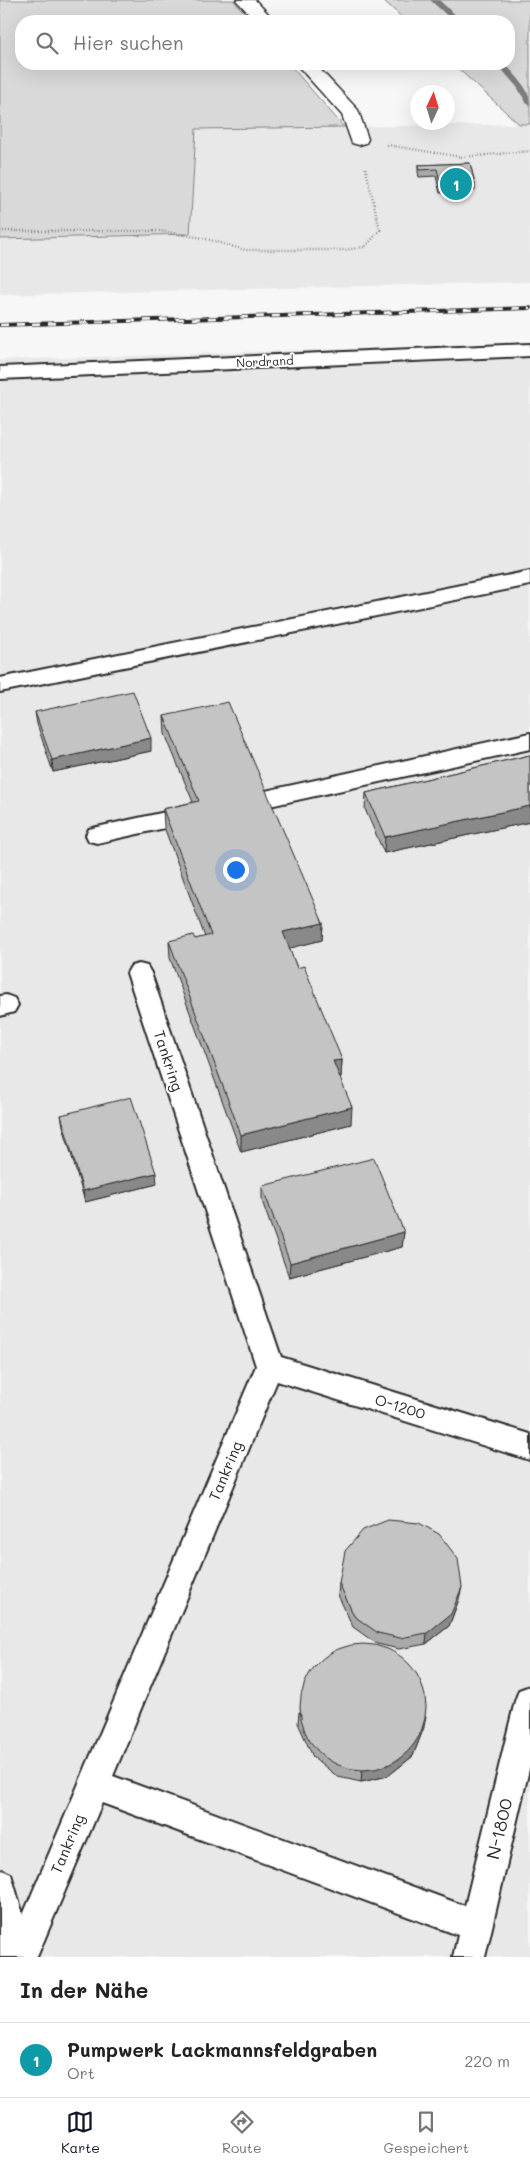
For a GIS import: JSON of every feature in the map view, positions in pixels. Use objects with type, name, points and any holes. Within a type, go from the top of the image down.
[{"type":"street","points":[[245,0],[260,15]]},
{"type":"street","points":[[311,70],[351,114],[359,139]]},
{"type":"lane","name":"Nordrand","points":[[0,373],[530,350]]},
{"type":"lane","points":[[0,685],[530,578]]},
{"type":"lane","points":[[98,835],[530,741]]},
{"type":"lane","name":"Tankring","points":[[21,1957],[270,1366],[139,973]]},
{"type":"lane","name":"O-1200","points":[[270,1366],[530,1447]]},
{"type":"lane","name":"N-1800","points":[[470,1957],[530,1701]]},
{"type":"lane","points":[[93,1784],[477,1926]]},
{"type":"lane","points":[[0,1885],[16,1957]]},
{"type":"path","points":[[0,232],[160,231],[203,238],[245,250],[344,250],[365,247],[380,230],[359,139],[412,150],[462,157],[530,151]]},
{"type":"shaded area","points":[[0,0],[233,0],[247,15],[15,15],[15,70],[294,70],[344,127],[196,129],[190,234],[0,239]]},
{"type":"shaded area","points":[[383,0],[530,0],[530,124],[519,124],[460,70],[515,70],[515,15],[399,15]]},
{"type":"shaded area","points":[[530,124],[530,282],[0,295],[0,239],[190,234],[196,129],[410,126],[410,130],[455,130],[455,125]]},
{"type":"shaded area","points":[[530,343],[530,1957],[0,1957],[0,360]]},
{"type":"building","points":[[470,163],[475,184],[441,186],[437,169],[419,170],[418,165]]},
{"type":"building","points":[[133,691],[151,738],[52,760],[35,712]]},
{"type":"building","points":[[228,702],[323,923],[283,932],[297,968],[304,966],[342,1060],[333,1061],[352,1107],[241,1135],[169,941],[193,935],[195,939],[211,935],[163,809],[199,801],[164,716]]},
{"type":"building","points":[[530,755],[530,806],[385,837],[366,793]]},
{"type":"building","points":[[131,1097],[156,1173],[83,1191],[61,1115]]},
{"type":"building","points":[[374,1158],[404,1232],[290,1263],[262,1186]]},
{"type":"building","points":[[388,1520],[419,1523],[439,1534],[458,1559],[462,1587],[451,1614],[427,1633],[400,1638],[378,1633],[354,1616],[339,1583],[345,1551],[363,1530]]},
{"type":"building","points":[[363,1644],[387,1649],[407,1663],[421,1683],[426,1707],[421,1731],[407,1751],[387,1765],[363,1770],[339,1765],[319,1751],[305,1731],[300,1707],[305,1683],[319,1663],[339,1649]]},
{"type":"waterway","points":[[434,0],[451,15]]},
{"type":"waterway","points":[[506,70],[520,86],[530,102]]},
{"type":"railway","points":[[0,325],[530,308]]},
{"type":"place","name":"Pumpwerk Lackmannsfeldgraben","points":[[456,184]]}]
